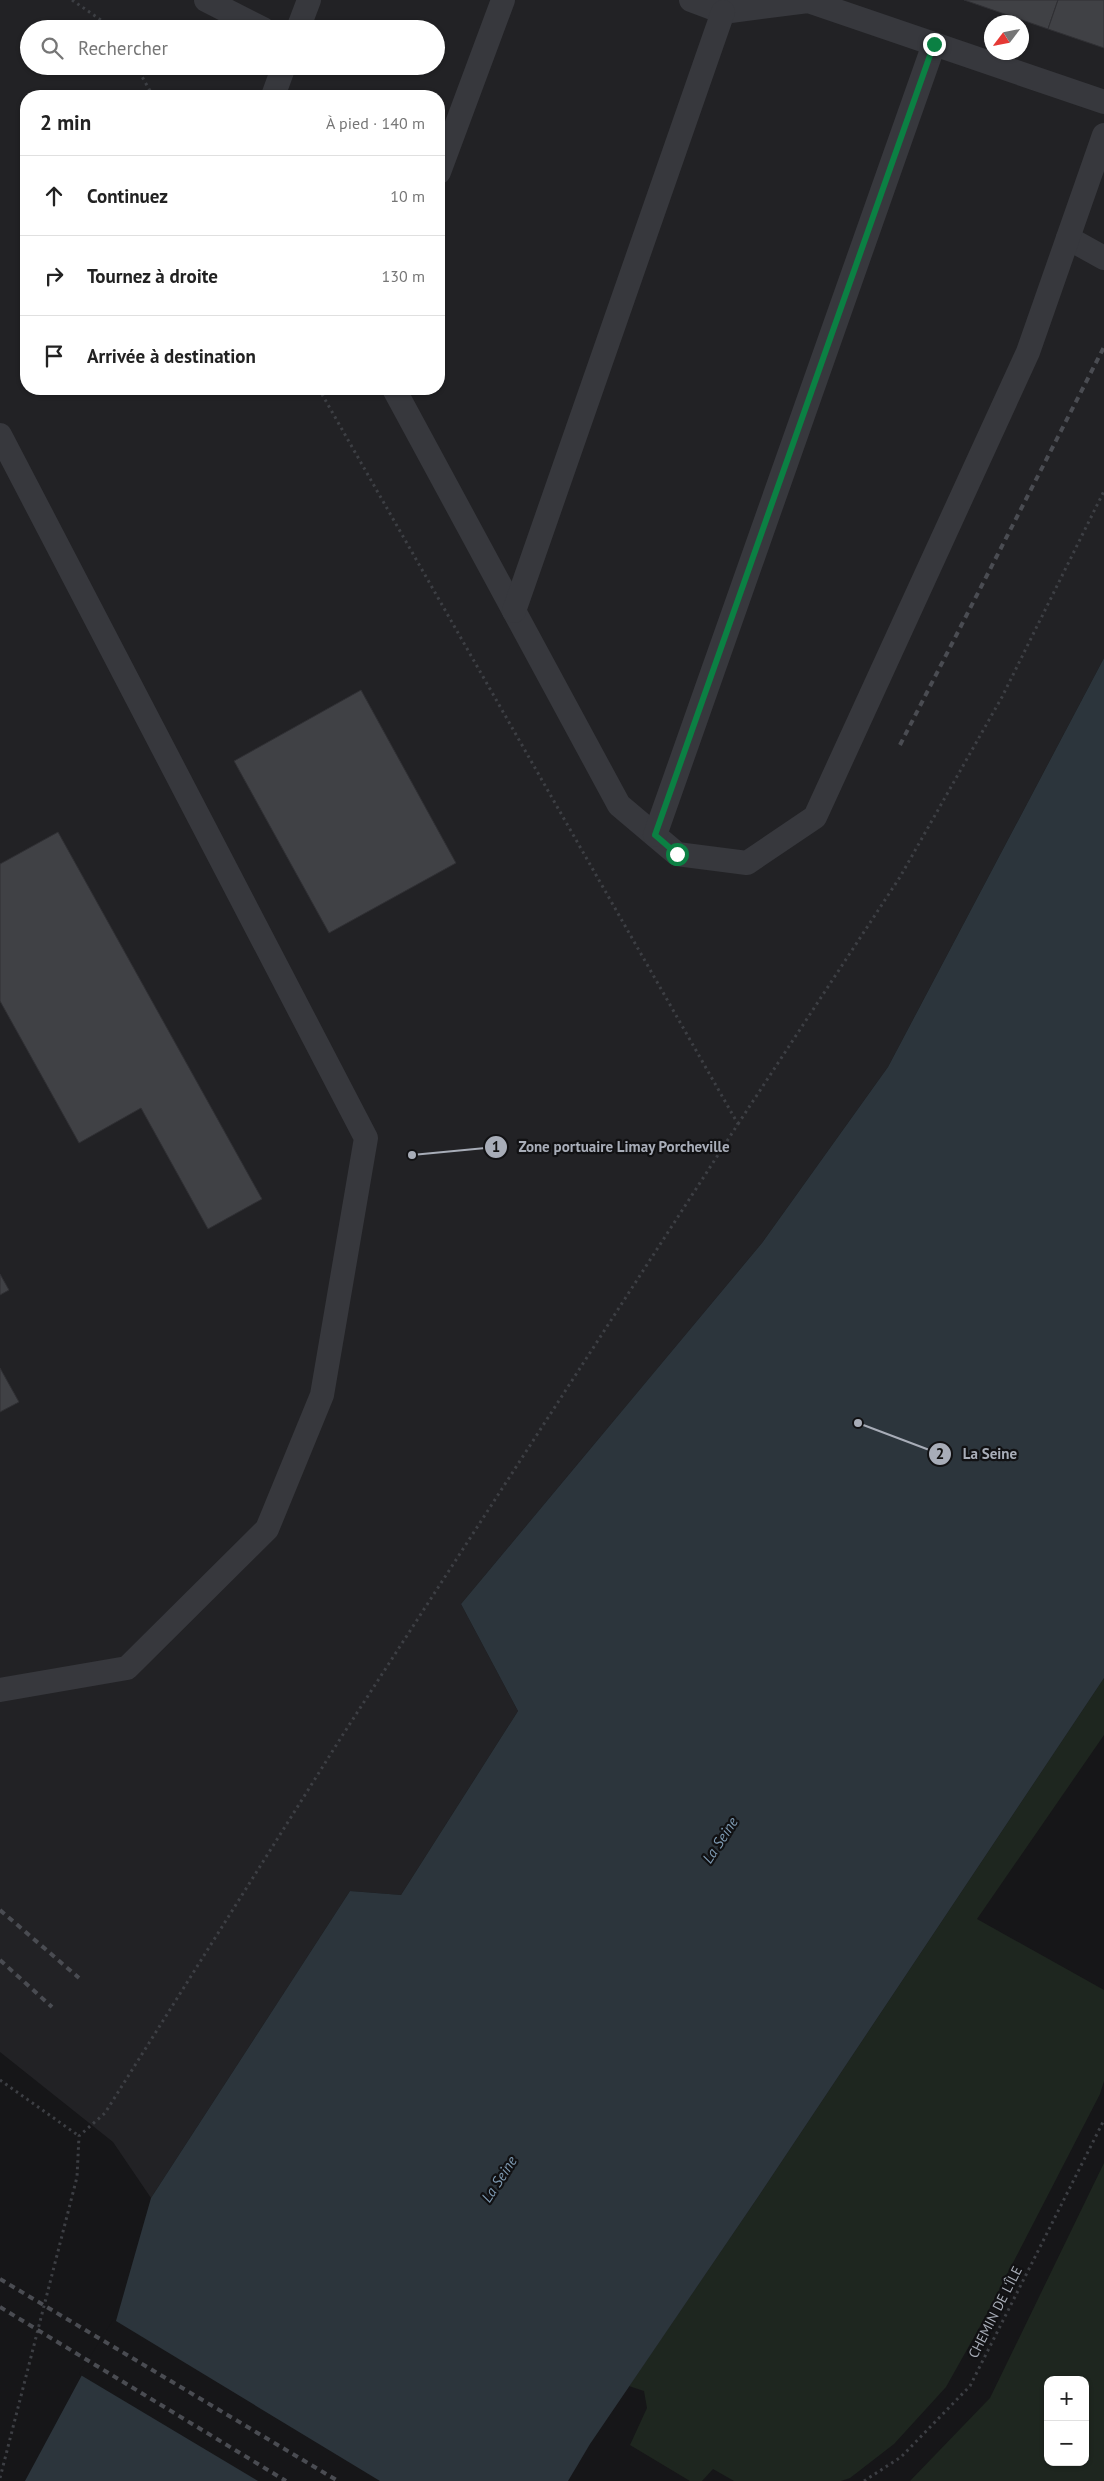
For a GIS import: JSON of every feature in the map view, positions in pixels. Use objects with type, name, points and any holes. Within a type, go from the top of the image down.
[{"type":"lane","points":[[206,0],[245,20]]},
{"type":"lane","points":[[301,20],[309,0]]},
{"type":"lane","points":[[445,156],[503,0]]},
{"type":"lane","points":[[691,0],[724,12],[808,1],[1104,102]]},
{"type":"lane","points":[[514,611],[724,12]]},
{"type":"lane","points":[[655,835],[934,44]]},
{"type":"lane","points":[[275,90],[281,75]]},
{"type":"lane","points":[[397,395],[619,805],[677,854],[747,863],[814,817],[1028,352],[1104,135]]},
{"type":"lane","points":[[1068,238],[1104,258]]},
{"type":"lane","points":[[0,435],[366,1138],[322,1394],[267,1529],[127,1668],[0,1690]]},
{"type":"path","points":[[72,0],[101,20]]},
{"type":"path","points":[[141,75],[150,90]]},
{"type":"path","points":[[322,395],[738,1124]]},
{"type":"path","points":[[0,2478],[76,2177],[79,2136],[106,2113],[342,1736],[900,877],[1002,697],[1104,491]]},
{"type":"path","points":[[0,2080],[79,2136]]},
{"type":"path","name":"CHEMIN DE L'ÎLE","points":[[864,2481],[901,2457],[970,2386],[1104,2120]]},
{"type":"shaded area","points":[[0,0],[1104,0],[1104,658],[888,1067],[762,1243],[461,1604],[518,1711],[401,1895],[350,1891],[151,2198],[113,2142],[0,2052]]},
{"type":"shaded area","points":[[1104,1678],[1104,1735],[977,1919],[1104,1990],[1104,2081],[1100,2094],[983,2321],[946,2387],[894,2444],[850,2478],[841,2481],[734,2481],[713,2469],[702,2481],[690,2481],[630,2445],[647,2408],[644,2391],[629,2386],[758,2197]]},
{"type":"shaded area","points":[[1104,2163],[1104,2481],[910,2481],[990,2398]]},
{"type":"water","name":"La Seine","points":[[1104,658],[1104,1678],[758,2197],[590,2444],[568,2481],[25,2481],[82,2375],[116,2321],[151,2198],[350,1891],[401,1895],[518,1711],[461,1604],[762,1243],[888,1067]]},
{"type":"pier","points":[[113,2320],[380,2481],[258,2481],[79,2374]]},
{"type":"building","points":[[964,0],[1058,0],[1048,29],[1029,22],[1029,15],[1007,15]]},
{"type":"building","points":[[1058,0],[1104,0],[1104,48],[1048,29]]},
{"type":"building","points":[[361,690],[456,863],[329,933],[234,761]]},
{"type":"building","points":[[58,832],[262,1199],[208,1229],[141,1108],[79,1143],[0,1001],[0,864]]},
{"type":"building","points":[[0,1274],[9,1290],[0,1295]]},
{"type":"building","points":[[0,1368],[19,1402],[0,1412]]},
{"type":"railway","points":[[900,745],[1104,347]]},
{"type":"railway","points":[[0,1910],[79,1978]]},
{"type":"railway","points":[[0,1960],[52,2007]]},
{"type":"railway","points":[[0,2279],[338,2481]]},
{"type":"railway","points":[[0,2307],[286,2481]]},
{"type":"place","name":"Zone portuaire Limay Porcheville","points":[[412,1155]]},
{"type":"place","name":"La Seine","points":[[858,1423]]},
{"type":"route","points":[[677,854],[655,835],[934,44]]}]
